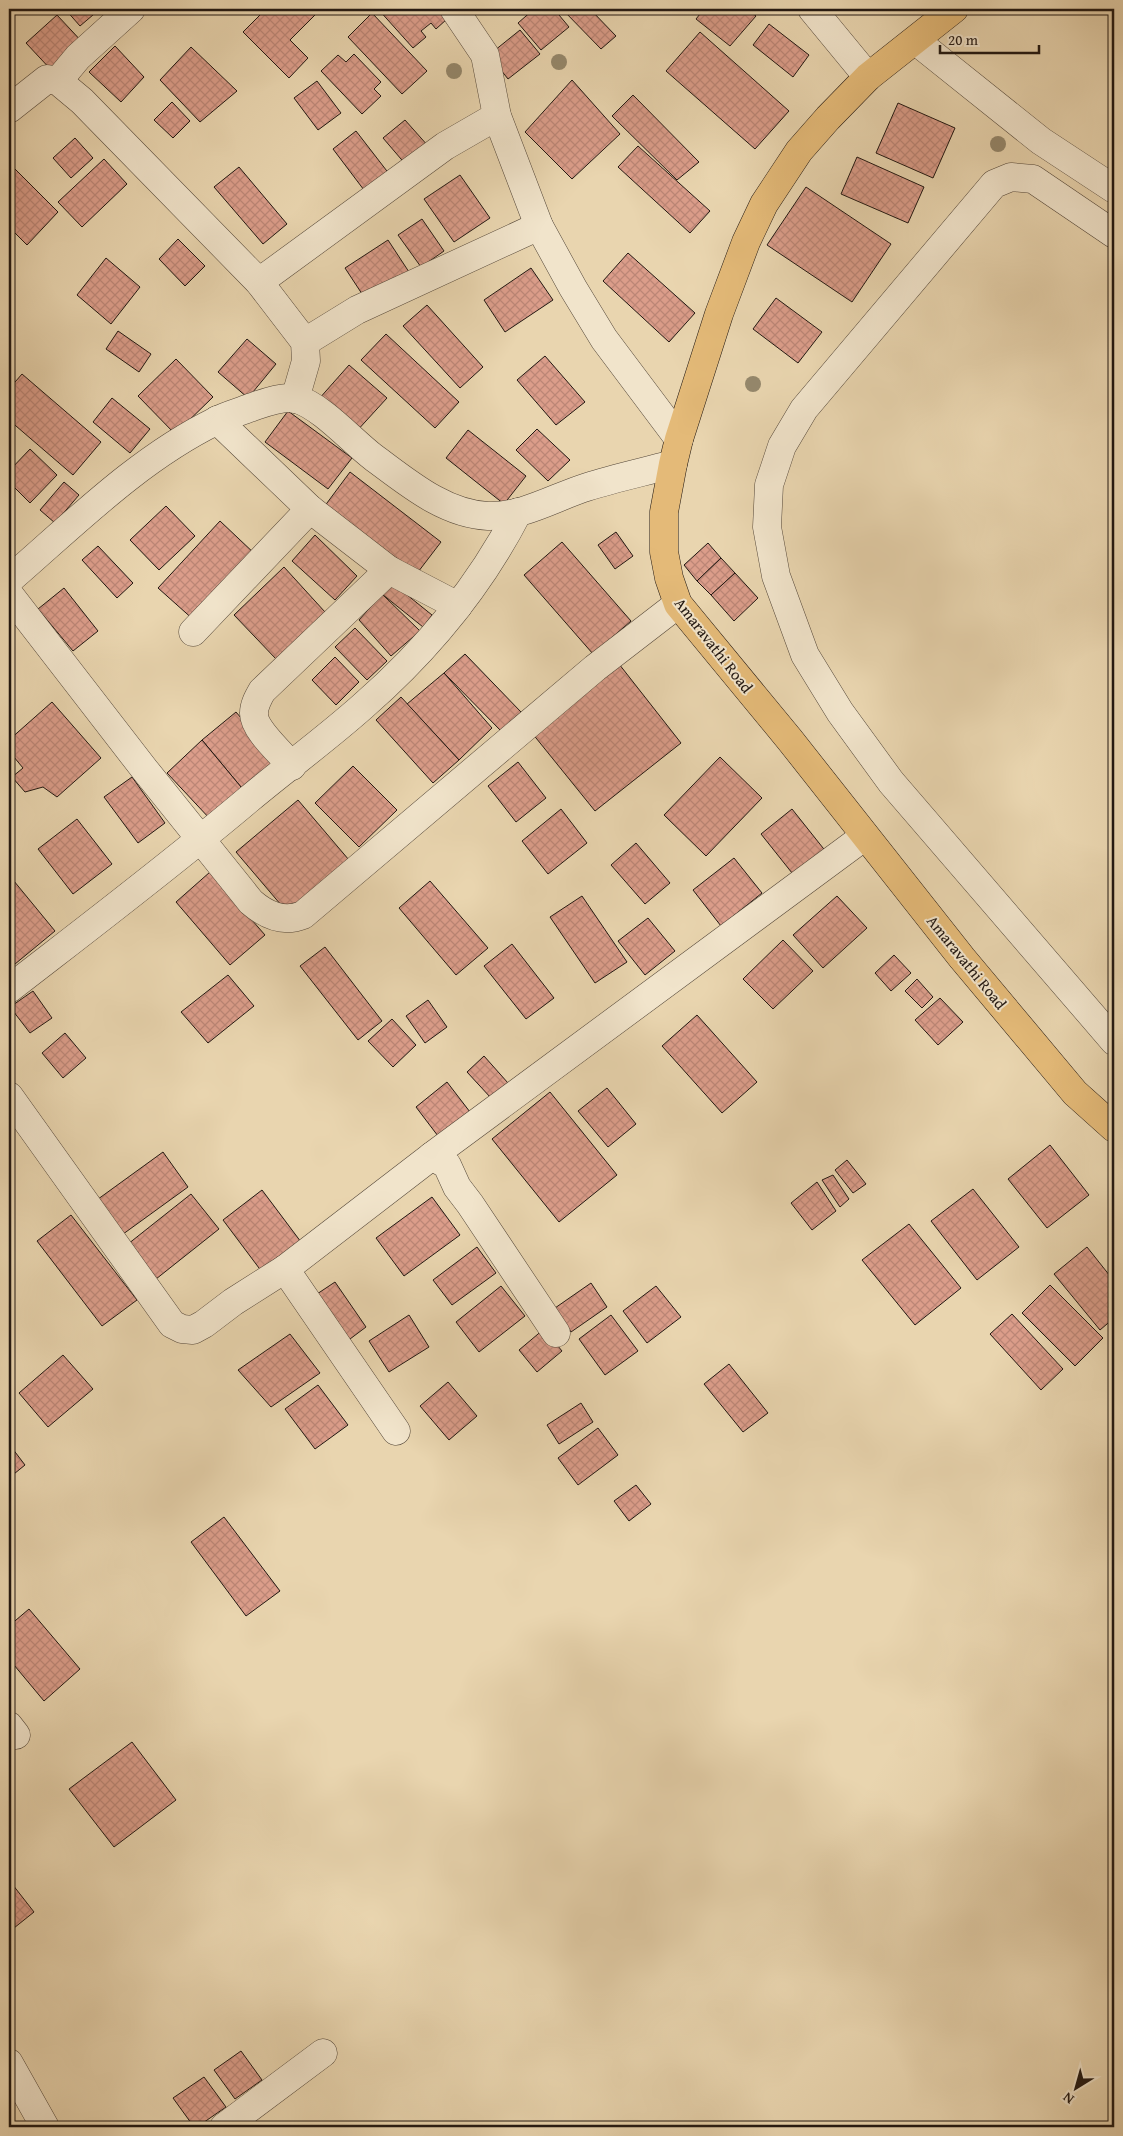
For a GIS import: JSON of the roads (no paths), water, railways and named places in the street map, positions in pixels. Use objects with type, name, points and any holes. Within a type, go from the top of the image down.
[{"type":"main road","name":"Amaravathi Road","points":[[954,9],[916,41],[868,77],[799,151],[764,204],[746,242],[719,314],[676,452],[664,512],[664,552],[668,578],[678,604],[1075,1093],[1114,1128]]},
{"type":"street","points":[[58,82],[78,57],[131,9]]},
{"type":"street","points":[[9,580],[94,506],[164,451],[217,420],[268,401],[295,399],[314,407],[350,440],[416,488],[443,504],[466,512],[488,516],[518,512],[676,452],[573,288],[539,226],[497,116],[485,55],[454,9]]},
{"type":"street","points":[[812,9],[868,77]]},
{"type":"street","points":[[916,41],[1040,141],[1114,190]]},
{"type":"street","points":[[9,109],[47,79],[58,82],[82,101],[259,282],[305,342],[306,361],[295,399]]},
{"type":"street","points":[[259,282],[445,146],[497,116]]},
{"type":"street","points":[[1114,234],[1033,178],[1011,177],[994,184],[804,409],[782,446],[769,485],[767,527],[776,576],[805,655],[840,712],[890,782],[1114,1041]]},
{"type":"street","points":[[305,342],[357,310],[539,226]]},
{"type":"street","points":[[217,420],[310,509],[389,570],[458,606]]},
{"type":"street","points":[[193,632],[310,509]]},
{"type":"street","points":[[9,989],[202,839],[365,705],[421,648],[458,606],[495,556],[518,512]]},
{"type":"street","points":[[292,766],[258,728],[253,715],[256,702],[262,692],[389,570]]},
{"type":"street","points":[[9,594],[145,770],[251,902],[262,912],[277,918],[293,919],[303,915],[595,668],[678,604]]},
{"type":"street","points":[[9,1096],[172,1324],[182,1329],[193,1330],[285,1269],[432,1156],[865,836]]},
{"type":"street","points":[[432,1156],[447,1165],[457,1187],[556,1333]]},
{"type":"street","points":[[285,1269],[396,1431]]},
{"type":"street","points":[[224,2127],[323,2053]]},
{"type":"street","points":[[9,2063],[45,2127]]}]
